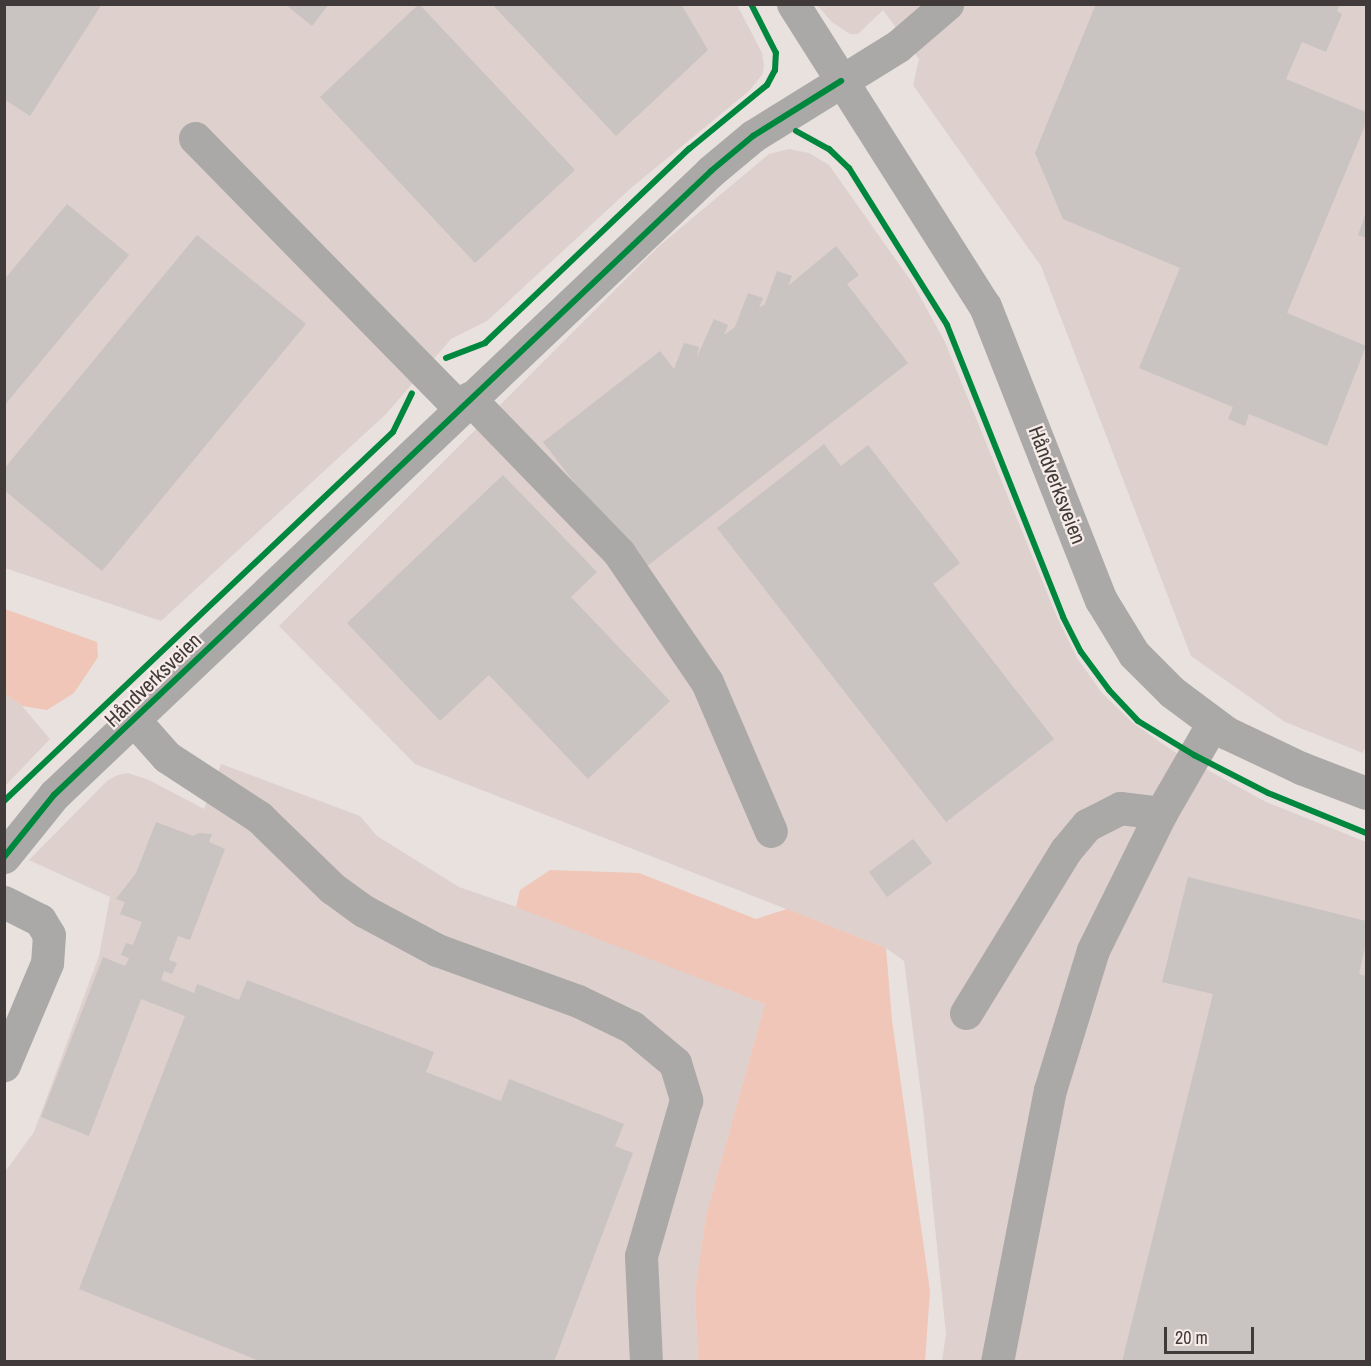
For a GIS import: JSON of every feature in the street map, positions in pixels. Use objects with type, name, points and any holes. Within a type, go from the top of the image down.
[{"type":"street","name":"Håndverksveien","points":[[793,4],[985,306],[1101,600],[1117,630],[1151,673],[1213,723],[1301,768],[1366,793]]},
{"type":"street","points":[[841,81],[898,46],[947,4]]},
{"type":"street","name":"Håndverksveien","points":[[4,856],[54,795],[135,721],[464,403],[711,171],[753,136],[841,81]]},
{"type":"street","points":[[195,138],[620,553],[707,682],[771,831]]},
{"type":"street","points":[[135,721],[167,757],[259,817],[333,888],[364,911],[436,950],[578,1001],[632,1027],[675,1063],[686,1100],[641,1256],[646,1362]]},
{"type":"street","points":[[997,1362],[1050,1090],[1093,950],[1161,813],[1213,723]]},
{"type":"street","points":[[966,1013],[1066,850],[1088,825],[1120,808],[1161,813]]},
{"type":"street","points":[[4,903],[40,920],[49,935],[47,963],[4,1065]]},
{"type":"shaded area","points":[[5,5],[737,5],[762,53],[764,67],[762,75],[749,91],[631,188],[487,321],[451,339],[385,415],[161,621],[5,568]]},
{"type":"shaded area","points":[[817,5],[1366,5],[1366,745],[1363,753],[1285,722],[1191,656],[1041,266],[913,85],[919,59],[883,10],[858,34],[850,34],[832,22]]},
{"type":"shaded area","points":[[789,149],[809,153],[829,165],[913,284],[945,342],[1057,617],[1077,658],[1102,693],[1133,723],[1173,751],[1266,802],[1366,842],[1366,1361],[942,1361],[946,1334],[923,1109],[904,961],[886,948],[415,764],[279,626],[659,246],[769,154]]},
{"type":"shaded area","points":[[5,609],[97,642],[98,657],[74,693],[47,710],[22,706],[5,694]]},
{"type":"shaded area","points":[[5,694],[22,706],[50,739],[5,786]]},
{"type":"shaded area","points":[[221,764],[360,816],[377,836],[459,887],[577,928],[765,1004],[706,1215],[695,1292],[698,1361],[5,1362],[5,1172],[34,1132],[99,956],[110,897],[29,860],[108,780],[118,775],[128,773],[149,780],[204,809]]},
{"type":"shaded area","points":[[550,870],[639,873],[756,919],[787,909],[886,948],[892,1020],[930,1291],[925,1361],[698,1361],[695,1292],[706,1215],[765,1004],[516,907],[520,890]]},
{"type":"building","points":[[8,4],[102,4],[30,116],[4,99],[4,10]]},
{"type":"building","points":[[285,4],[329,4],[312,26]]},
{"type":"building","points":[[419,4],[575,170],[475,263],[320,97]]},
{"type":"building","points":[[492,4],[681,4],[708,50],[616,136]]},
{"type":"building","points":[[1096,4],[1340,4],[1337,11],[1342,14],[1326,52],[1302,42],[1286,79],[1366,112],[1366,123],[1287,313],[1366,346],[1327,446],[1249,414],[1245,426],[1228,419],[1233,407],[1139,368],[1180,268],[1063,219],[1035,153]]},
{"type":"building","points":[[67,204],[129,255],[4,406],[4,280]]},
{"type":"building","points":[[1366,213],[1366,238],[1358,235]]},
{"type":"building","points":[[197,235],[306,324],[102,571],[4,490],[4,469]]},
{"type":"building","points":[[836,246],[859,275],[847,284],[908,363],[642,570],[543,442],[660,351],[674,369],[684,343],[699,347],[697,357],[714,319],[728,325],[724,335],[735,327],[748,293],[763,298],[759,308],[765,304],[777,271],[792,276],[788,286]]},
{"type":"building","points":[[824,444],[841,466],[868,445],[960,563],[933,584],[1054,739],[946,822],[717,528]]},
{"type":"building","points":[[503,475],[597,572],[571,597],[670,701],[588,779],[489,675],[440,721],[347,623]]},
{"type":"building","points":[[156,822],[193,836],[199,833],[212,834],[209,842],[225,849],[190,940],[178,936],[169,960],[177,963],[172,974],[164,971],[161,980],[194,993],[197,984],[239,1000],[247,980],[434,1052],[426,1072],[501,1101],[509,1079],[624,1124],[615,1146],[633,1153],[554,1362],[262,1362],[79,1289],[185,1016],[141,999],[89,1136],[41,1117],[103,957],[125,966],[129,958],[121,955],[126,943],[133,945],[142,922],[120,914],[125,902],[116,899],[136,873]]},
{"type":"building","points":[[913,839],[932,863],[887,897],[869,872]]},
{"type":"building","points":[[1188,877],[1366,921],[1366,943],[1359,974],[1366,976],[1366,1362],[1122,1362],[1213,994],[1162,982]]},
{"type":"cycle path","points":[[446,358],[485,343],[689,149],[767,85],[775,70],[776,53],[751,4]]},
{"type":"cycle path","points":[[4,857],[54,795],[711,171],[753,136],[841,81]]},
{"type":"cycle path","points":[[796,131],[829,149],[849,168],[947,325],[1063,617],[1081,652],[1109,690],[1138,721],[1194,755],[1268,793],[1366,833]]},
{"type":"cycle path","points":[[4,801],[393,432],[412,393]]}]
